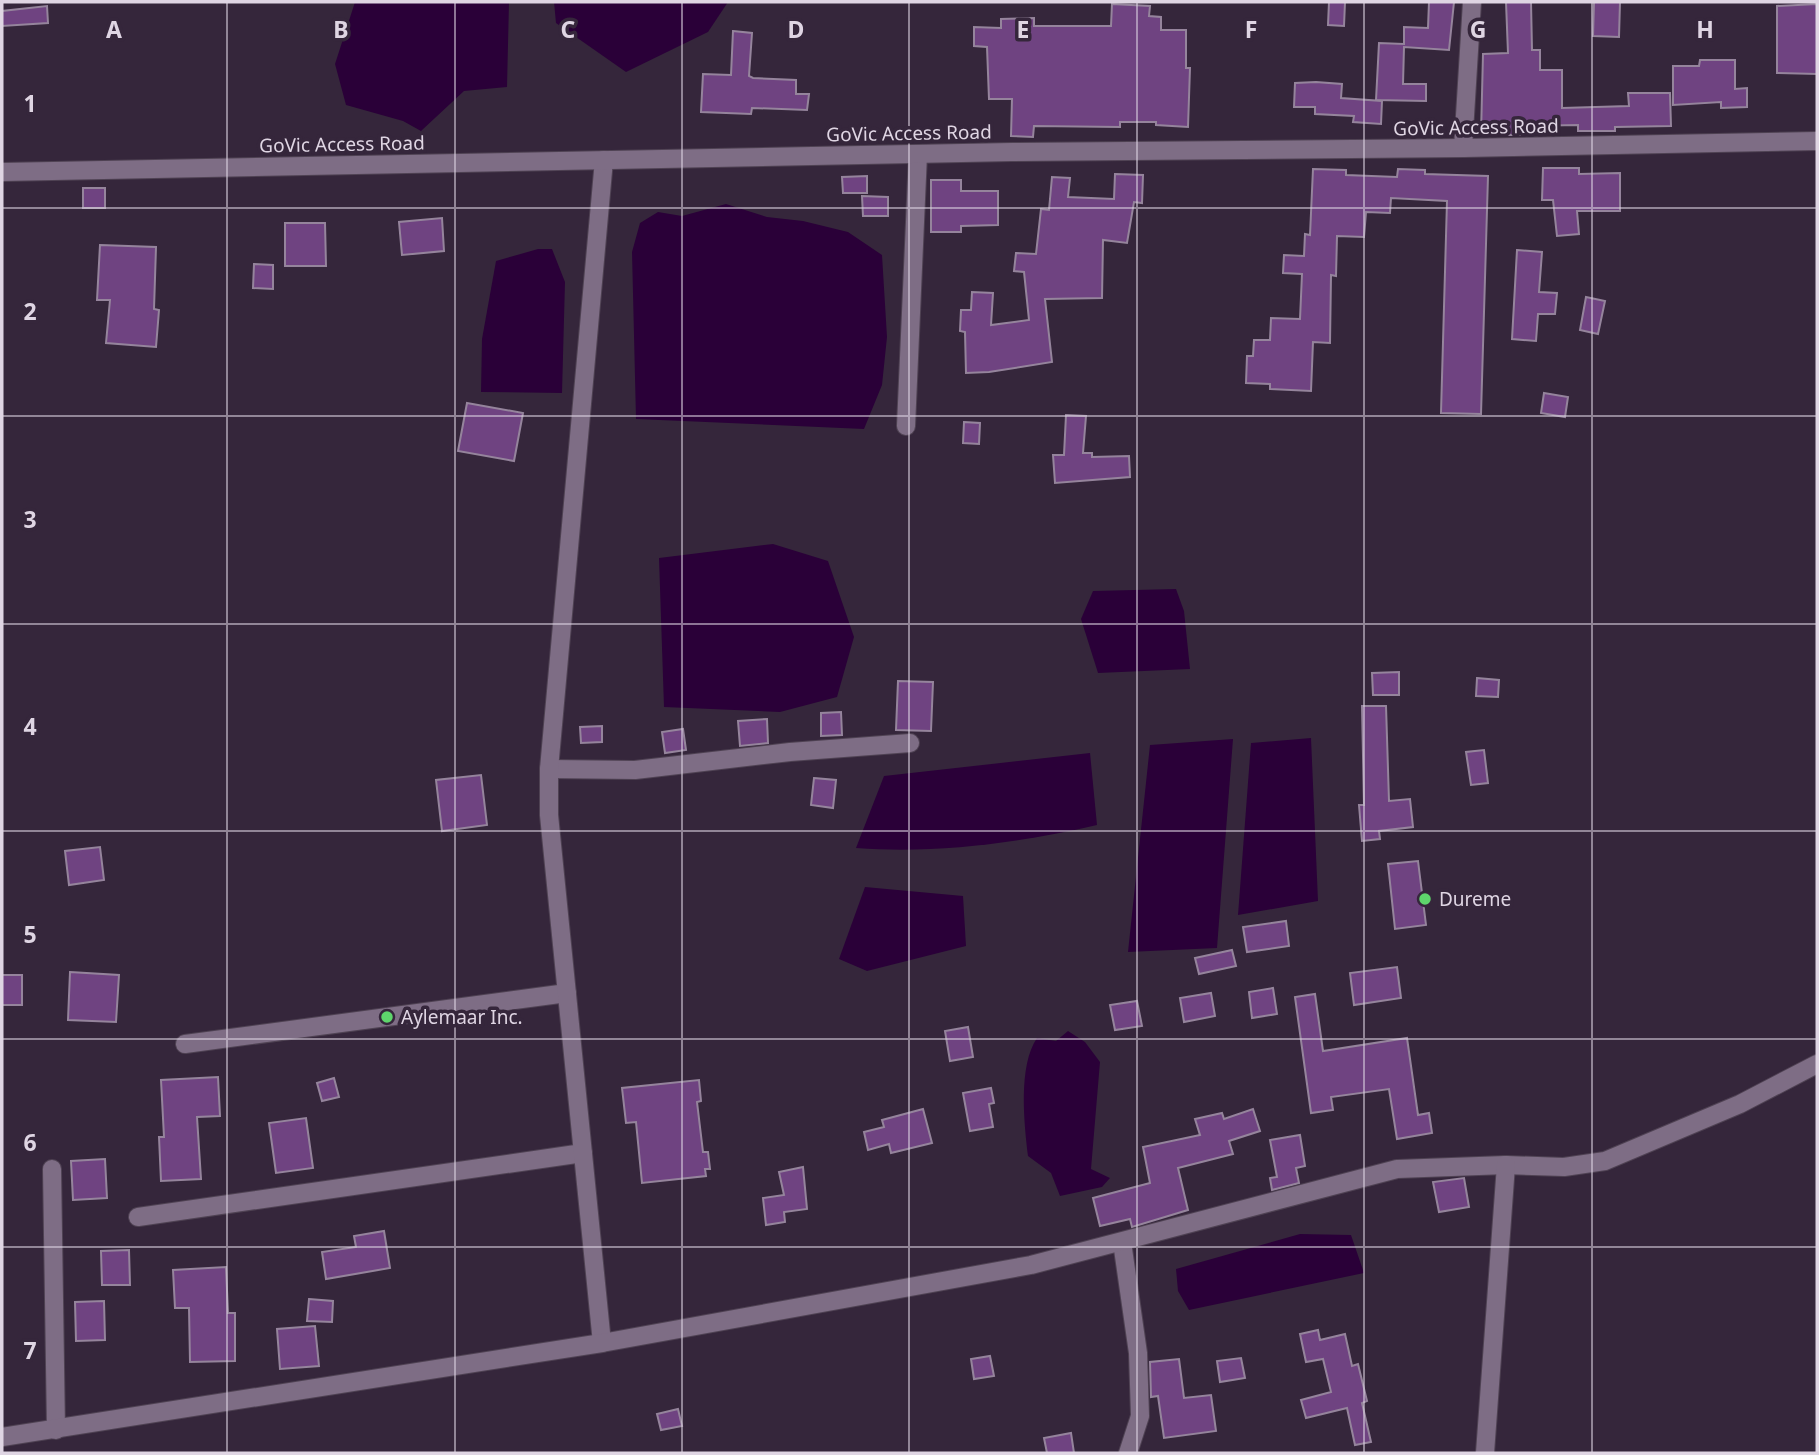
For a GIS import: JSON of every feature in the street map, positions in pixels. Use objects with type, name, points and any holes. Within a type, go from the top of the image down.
[{"type":"street","points":[[1463,148],[1472,2]]},
{"type":"street","name":"GoVic Access Road","points":[[2,172],[918,154],[1817,141]]},
{"type":"street","points":[[906,426],[918,154]]},
{"type":"street","points":[[602,1343],[549,815],[549,769],[604,160]]},
{"type":"street","points":[[549,769],[635,770],[790,752],[910,743]]},
{"type":"street","points":[[185,1044],[567,993]]},
{"type":"street","points":[[2,1437],[602,1343],[1031,1265],[1397,1169],[1506,1165],[1564,1167],[1605,1161],[1740,1104],[1817,1064]]},
{"type":"street","points":[[138,1217],[583,1153]]},
{"type":"street","points":[[1485,1453],[1506,1165]]},
{"type":"street","points":[[52,1169],[56,1430]]},
{"type":"street","points":[[1122,1241],[1138,1353],[1140,1416],[1128,1453]]},
{"type":"shaded area","points":[[355,2],[509,2],[507,87],[464,91],[421,131],[403,121],[346,105],[335,64]]},
{"type":"shaded area","points":[[554,2],[728,2],[708,32],[626,72],[556,23]]},
{"type":"shaded area","points":[[726,204],[767,217],[803,221],[848,232],[882,255],[887,337],[882,385],[864,429],[636,419],[632,252],[640,223],[658,212],[682,216]]},
{"type":"shaded area","points":[[538,249],[552,249],[565,282],[562,393],[481,392],[482,339],[496,261]]},
{"type":"shaded area","points":[[773,544],[828,561],[854,637],[837,697],[780,712],[664,707],[659,558]]},
{"type":"shaded area","points":[[1176,589],[1184,611],[1190,669],[1098,673],[1081,619],[1093,591]]},
{"type":"shaded area","points":[[1311,738],[1318,901],[1238,915],[1251,743]]},
{"type":"shaded area","points":[[1233,739],[1217,948],[1128,952],[1150,745]]},
{"type":"shaded area","points":[[1090,753],[1097,825],[977,846],[856,848],[884,776]]},
{"type":"shaded area","points":[[865,887],[963,896],[966,946],[867,971],[839,959]]},
{"type":"shaded area","points":[[1068,1031],[1085,1042],[1100,1062],[1091,1169],[1110,1178],[1102,1187],[1060,1196],[1051,1173],[1028,1156],[1024,1095],[1027,1063],[1037,1038],[1056,1041]]},
{"type":"shaded area","points":[[1300,1234],[1351,1235],[1364,1273],[1189,1310],[1178,1291],[1176,1269]]},
{"type":"building","points":[[1329,2],[1345,2],[1344,26],[1328,25]]},
{"type":"building","points":[[1429,2],[1454,2],[1449,50],[1404,47],[1403,84],[1426,84],[1426,101],[1376,100],[1379,43],[1404,44],[1404,27],[1428,28]]},
{"type":"building","points":[[1506,2],[1531,2],[1532,50],[1540,50],[1540,70],[1562,70],[1562,108],[1629,106],[1628,93],[1670,93],[1671,126],[1578,131],[1578,125],[1525,126],[1525,135],[1481,135],[1483,54],[1508,53]]},
{"type":"building","points":[[1594,2],[1620,2],[1619,37],[1593,36]]},
{"type":"building","points":[[1112,4],[1150,6],[1149,16],[1161,17],[1161,30],[1186,30],[1186,68],[1190,68],[1188,127],[1156,125],[1156,122],[1120,122],[1120,127],[1034,126],[1033,137],[1011,136],[1012,99],[989,99],[987,47],[974,46],[974,27],[1001,28],[1001,19],[1034,18],[1034,26],[1111,26]]},
{"type":"building","points":[[1817,4],[1817,74],[1777,73],[1777,6]]},
{"type":"building","points":[[47,6],[48,23],[2,26],[2,11]]},
{"type":"building","points":[[733,31],[752,33],[749,76],[796,80],[796,94],[809,94],[807,110],[752,108],[751,114],[701,112],[703,74],[731,75]]},
{"type":"building","points":[[1700,60],[1735,60],[1735,89],[1747,88],[1747,107],[1721,108],[1721,102],[1673,105],[1673,66],[1699,66]]},
{"type":"building","points":[[1295,83],[1342,84],[1341,98],[1382,101],[1381,124],[1353,122],[1354,116],[1315,114],[1315,107],[1294,107]]},
{"type":"building","points":[[1543,168],[1579,168],[1579,174],[1620,173],[1620,211],[1577,211],[1579,234],[1557,236],[1553,200],[1542,200]]},
{"type":"building","points":[[1313,169],[1346,170],[1346,175],[1397,177],[1398,169],[1425,170],[1425,174],[1488,176],[1481,414],[1441,413],[1447,201],[1391,198],[1390,213],[1366,212],[1364,237],[1337,236],[1336,276],[1331,275],[1330,343],[1313,342],[1311,391],[1270,389],[1270,384],[1246,383],[1247,356],[1253,356],[1254,340],[1270,340],[1271,318],[1300,319],[1302,274],[1283,273],[1284,255],[1304,256],[1305,234],[1310,235]]},
{"type":"building","points":[[1115,174],[1143,175],[1142,203],[1134,202],[1127,243],[1103,240],[1102,298],[1045,299],[1052,362],[966,373],[965,332],[960,331],[961,310],[971,310],[972,292],[993,293],[991,325],[1029,320],[1024,272],[1014,271],[1016,253],[1036,254],[1041,209],[1049,210],[1052,177],[1070,178],[1068,197],[1114,199]]},
{"type":"building","points":[[867,176],[867,193],[843,193],[842,177]]},
{"type":"building","points":[[931,180],[961,180],[961,191],[998,191],[998,225],[961,226],[961,232],[931,232]]},
{"type":"building","points":[[83,188],[105,188],[105,208],[83,208]]},
{"type":"building","points":[[862,196],[888,197],[888,216],[863,216]]},
{"type":"building","points":[[442,218],[444,251],[402,255],[399,222]]},
{"type":"building","points":[[285,223],[325,223],[326,266],[285,266]]},
{"type":"building","points":[[100,245],[156,247],[154,309],[159,310],[156,347],[106,343],[110,300],[97,300]]},
{"type":"building","points":[[1517,250],[1542,252],[1539,292],[1557,293],[1555,314],[1538,314],[1536,341],[1512,339]]},
{"type":"building","points":[[254,264],[273,265],[273,289],[253,288]]},
{"type":"building","points":[[1586,297],[1605,301],[1598,334],[1580,330]]},
{"type":"building","points":[[1544,393],[1568,397],[1565,417],[1541,413]]},
{"type":"building","points":[[467,403],[523,413],[514,461],[458,451]]},
{"type":"building","points":[[1066,415],[1086,416],[1083,453],[1092,453],[1092,457],[1129,456],[1130,477],[1055,483],[1053,455],[1064,455]]},
{"type":"building","points":[[964,422],[980,423],[979,444],[963,443]]},
{"type":"building","points":[[1399,672],[1399,695],[1373,695],[1372,673]]},
{"type":"building","points":[[1477,678],[1499,680],[1498,697],[1476,696]]},
{"type":"building","points":[[898,681],[933,682],[931,731],[896,730]]},
{"type":"building","points":[[1362,706],[1386,706],[1389,801],[1410,799],[1413,827],[1379,831],[1380,839],[1362,841],[1359,805],[1364,805]]},
{"type":"building","points":[[841,712],[842,735],[821,736],[821,713]]},
{"type":"building","points":[[767,719],[768,743],[740,746],[738,721]]},
{"type":"building","points":[[602,726],[602,742],[581,743],[580,727]]},
{"type":"building","points":[[683,729],[686,750],[665,753],[662,732]]},
{"type":"building","points":[[1484,750],[1488,783],[1471,785],[1466,752]]},
{"type":"building","points":[[481,775],[487,825],[442,831],[436,780]]},
{"type":"building","points":[[814,778],[836,780],[833,808],[811,805]]},
{"type":"building","points":[[100,847],[104,880],[69,885],[65,851]]},
{"type":"building","points":[[1418,861],[1426,925],[1395,929],[1388,864]]},
{"type":"building","points":[[1286,921],[1289,946],[1247,952],[1243,927]]},
{"type":"building","points":[[1232,950],[1236,966],[1199,974],[1195,958]]},
{"type":"building","points":[[1397,967],[1401,998],[1354,1005],[1350,973]]},
{"type":"building","points":[[70,972],[119,975],[116,1022],[68,1020]]},
{"type":"building","points":[[2,975],[22,975],[22,1005],[2,1005]]},
{"type":"building","points":[[1273,988],[1277,1014],[1252,1018],[1249,992]]},
{"type":"building","points":[[1211,993],[1215,1016],[1184,1022],[1180,998]]},
{"type":"building","points":[[1315,994],[1323,1051],[1407,1038],[1418,1115],[1429,1113],[1432,1133],[1397,1139],[1389,1089],[1331,1097],[1333,1110],[1311,1113],[1295,997]]},
{"type":"building","points":[[1137,1001],[1142,1026],[1115,1030],[1110,1005]]},
{"type":"building","points":[[968,1027],[973,1057],[950,1061],[945,1031]]},
{"type":"building","points":[[218,1077],[220,1116],[197,1117],[201,1179],[161,1181],[159,1137],[164,1137],[161,1080]]},
{"type":"building","points":[[334,1078],[339,1097],[322,1101],[317,1083]]},
{"type":"building","points":[[699,1080],[701,1101],[697,1102],[703,1152],[708,1152],[710,1169],[705,1169],[706,1176],[642,1183],[636,1122],[626,1123],[622,1088]]},
{"type":"building","points":[[991,1088],[994,1103],[989,1104],[993,1127],[970,1131],[963,1093]]},
{"type":"building","points":[[923,1109],[932,1143],[891,1153],[889,1144],[868,1150],[864,1132],[884,1127],[882,1120]]},
{"type":"building","points":[[1253,1109],[1260,1131],[1229,1141],[1233,1154],[1178,1168],[1188,1210],[1132,1227],[1130,1219],[1100,1226],[1093,1198],[1150,1183],[1143,1147],[1200,1135],[1195,1119],[1222,1113],[1224,1119]]},
{"type":"building","points":[[306,1118],[313,1168],[276,1173],[269,1123]]},
{"type":"building","points":[[1300,1135],[1305,1166],[1296,1168],[1299,1183],[1272,1190],[1270,1178],[1277,1177],[1270,1140]]},
{"type":"building","points":[[105,1159],[107,1198],[73,1200],[71,1161]]},
{"type":"building","points":[[803,1167],[807,1209],[784,1212],[785,1222],[766,1225],[763,1198],[784,1195],[779,1172]]},
{"type":"building","points":[[1464,1178],[1469,1207],[1439,1212],[1433,1182]]},
{"type":"building","points":[[384,1231],[390,1268],[326,1279],[322,1252],[356,1247],[354,1236]]},
{"type":"building","points":[[129,1250],[130,1285],[102,1285],[101,1251]]},
{"type":"building","points":[[226,1267],[228,1313],[235,1313],[235,1361],[190,1362],[189,1308],[175,1308],[173,1270]]},
{"type":"building","points":[[309,1299],[333,1301],[332,1322],[307,1321]]},
{"type":"building","points":[[104,1301],[105,1340],[76,1341],[75,1302]]},
{"type":"building","points":[[315,1326],[319,1366],[280,1369],[277,1329]]},
{"type":"building","points":[[1318,1330],[1320,1340],[1345,1334],[1352,1366],[1358,1364],[1367,1401],[1362,1403],[1371,1442],[1355,1445],[1347,1408],[1306,1418],[1301,1400],[1331,1392],[1323,1359],[1306,1362],[1300,1334]]},
{"type":"building","points":[[990,1356],[994,1376],[974,1379],[971,1359]]},
{"type":"building","points":[[1241,1358],[1245,1378],[1220,1382],[1217,1361]]},
{"type":"building","points":[[1179,1359],[1184,1398],[1211,1395],[1216,1431],[1164,1438],[1158,1396],[1151,1397],[1150,1362]]},
{"type":"building","points":[[678,1409],[682,1426],[661,1430],[657,1414]]},
{"type":"building","points":[[1071,1433],[1074,1453],[1047,1453],[1044,1438]]},
{"type":"place","name":"Dureme","points":[[1425,899]]},
{"type":"place","name":"Aylemaar Inc.","points":[[387,1017]]}]
